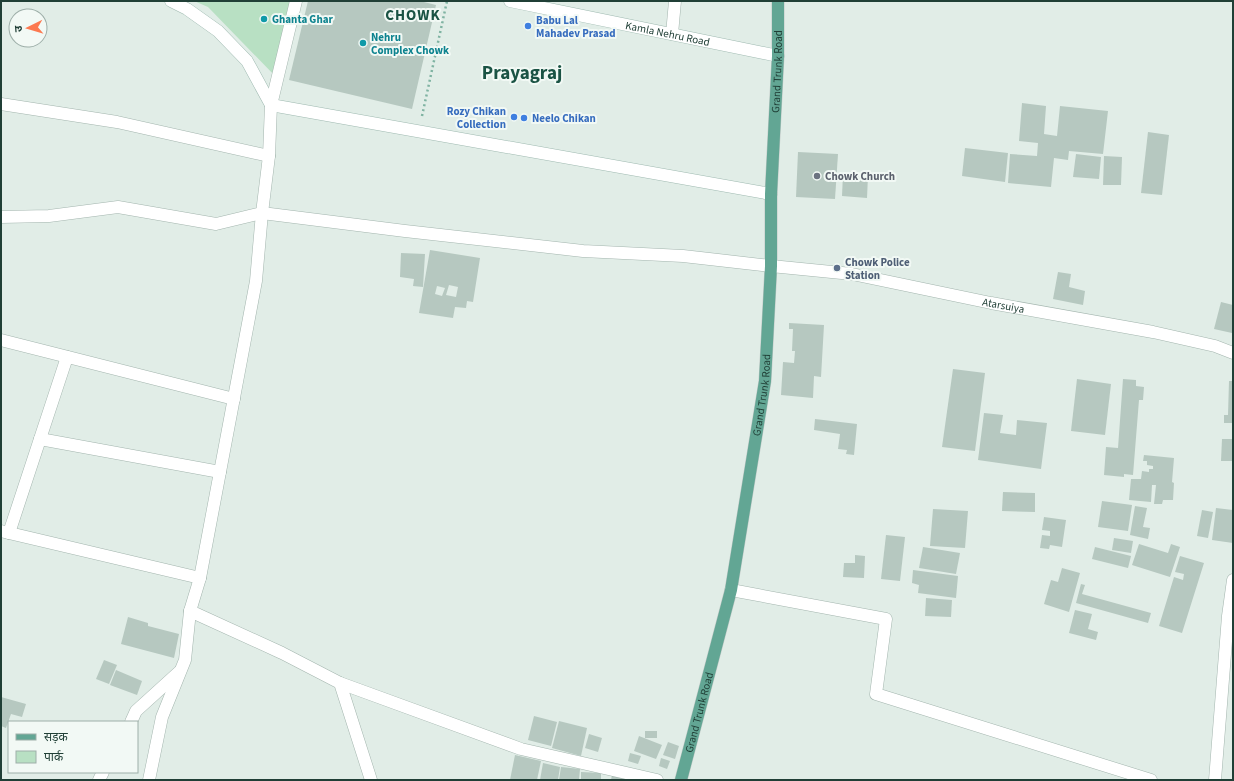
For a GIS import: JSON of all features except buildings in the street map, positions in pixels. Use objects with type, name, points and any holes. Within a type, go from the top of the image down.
[{"type":"main road","name":"Grand Trunk Road","points":[[681,780],[732,590],[765,381],[771,266],[771,194],[778,56],[778,1]]},
{"type":"street","points":[[171,1],[187,9],[218,31],[247,60],[271,105]]},
{"type":"street","points":[[149,780],[162,717],[185,660],[190,610],[200,578],[256,281],[269,156],[271,105],[296,1]]},
{"type":"street","name":"Kamla Nehru Road","points":[[510,1],[778,56]]},
{"type":"street","points":[[672,34],[675,1]]},
{"type":"street","points":[[1,104],[116,122],[269,156]]},
{"type":"street","points":[[271,105],[771,194]]},
{"type":"street","points":[[1,217],[48,216],[118,207],[216,224],[262,213]]},
{"type":"street","name":"Atarsuiya","points":[[262,213],[583,251],[683,256],[852,274],[991,303],[1153,332],[1215,346],[1233,353]]},
{"type":"street","points":[[1,340],[234,399]]},
{"type":"street","points":[[67,357],[40,439],[5,532],[200,578]]},
{"type":"street","points":[[40,439],[220,472]]},
{"type":"street","points":[[1215,780],[1228,616],[1233,580]]},
{"type":"street","points":[[732,590],[886,619],[876,694],[1151,780]]},
{"type":"street","points":[[190,610],[340,682],[521,748],[657,780]]},
{"type":"street","points":[[132,721],[136,712],[181,670]]},
{"type":"street","points":[[340,682],[371,780]]},
{"type":"path","points":[[418,132],[447,1]]},
{"type":"green space","points":[[194,1],[293,1],[276,77],[208,7]]},
{"type":"place","name":"Ghanta Ghar","points":[[264,19]]},
{"type":"place","name":"Babu Lal Mahadev Prasad","points":[[528,26]]},
{"type":"place","name":"Nehru Complex Chowk","points":[[363,43]]},
{"type":"place","name":"Rozy Chikan Collection","points":[[514,117]]},
{"type":"place","name":"Neelo Chikan","points":[[524,118]]},
{"type":"place","name":"Chowk Church","points":[[817,176]]},
{"type":"place","name":"Chowk Police Station","points":[[837,268]]},
{"type":"district","name":"CHOWK","points":[[413,15]]},
{"type":"district","name":"Prayagraj","points":[[522,72]]}]
